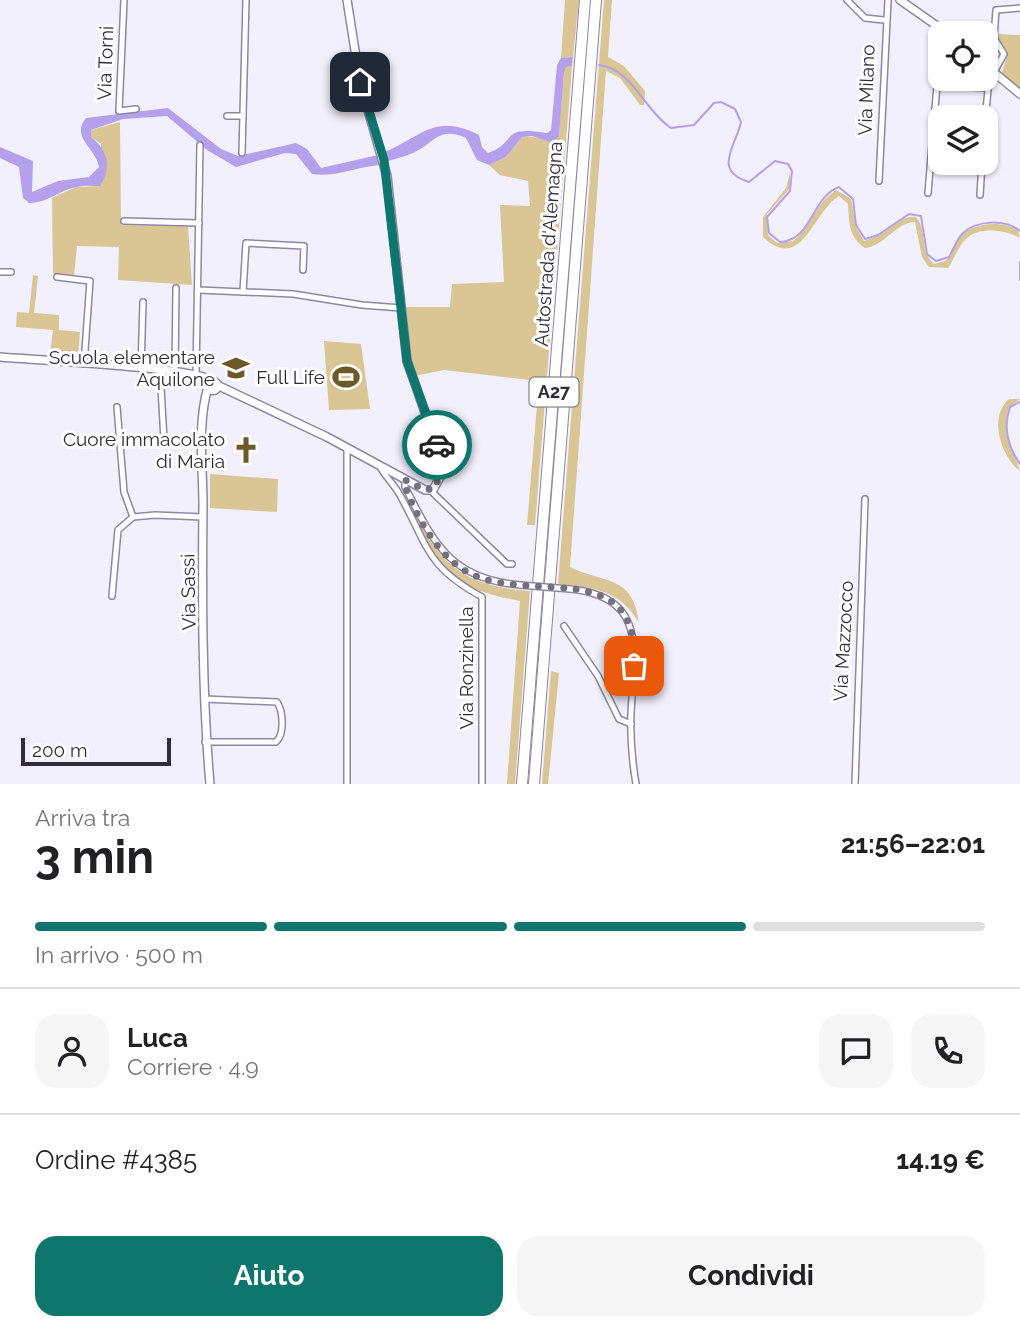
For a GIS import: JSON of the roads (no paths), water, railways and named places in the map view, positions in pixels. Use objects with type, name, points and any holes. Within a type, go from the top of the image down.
[{"type":"highway","name":"Autostrada d'Alemagna","points":[[522,784],[584,0]]},
{"type":"highway","name":"Autostrada d'Alemagna","points":[[534,784],[596,0]]},
{"type":"street","name":"Via Torni","points":[[124,0],[119,110],[136,109]]},
{"type":"street","points":[[242,153],[246,0]]},
{"type":"street","points":[[348,0],[360,82],[386,168],[407,361],[440,455],[440,477],[435,488],[427,490]]},
{"type":"street","points":[[847,0],[865,18],[884,20]]},
{"type":"street","name":"Via Milano","points":[[879,181],[884,20],[888,0]]},
{"type":"street","points":[[904,1],[931,21]]},
{"type":"street","points":[[995,21],[996,10],[1020,8]]},
{"type":"street","points":[[998,44],[1004,54],[998,60]]},
{"type":"street","points":[[998,76],[1020,94]]},
{"type":"street","points":[[928,193],[936,91]]},
{"type":"street","points":[[227,116],[243,116]]},
{"type":"street","points":[[200,145],[198,290],[209,384]]},
{"type":"street","points":[[980,195],[981,175]]},
{"type":"street","points":[[124,221],[200,223]]},
{"type":"street","points":[[243,292],[246,243],[304,246],[303,270]]},
{"type":"street","points":[[0,272],[11,272]]},
{"type":"street","points":[[57,276],[90,281],[83,364]]},
{"type":"street","points":[[175,371],[176,288]]},
{"type":"street","points":[[198,290],[293,294],[401,308]]},
{"type":"street","points":[[141,369],[143,302]]},
{"type":"street","name":"Via Ronzinella","points":[[0,357],[186,373],[231,392],[427,490],[507,564],[512,564]]},
{"type":"street","points":[[160,370],[164,440]]},
{"type":"street","name":"Via Sassi","points":[[209,384],[204,400],[203,517],[205,742],[210,784]]},
{"type":"street","points":[[117,407],[124,489],[133,517]]},
{"type":"street","points":[[347,449],[347,784]]},
{"type":"street","name":"Via Ronzinella","points":[[379,465],[403,499],[428,554],[443,570],[482,597],[482,784]]},
{"type":"street","points":[[405,480],[405,487],[431,535],[449,558],[480,578],[604,596],[619,607],[630,623],[635,648],[631,724],[636,784]]},
{"type":"street","name":"Via Mazzocco","points":[[855,784],[865,499]]},
{"type":"street","points":[[111,596],[118,530],[133,517],[203,517]]},
{"type":"street","points":[[564,626],[598,677],[620,719],[631,724]]},
{"type":"street","points":[[204,699],[277,702],[281,733],[276,742],[205,742]]},
{"type":"waterway","points":[[599,65],[620,74],[671,128],[694,125],[714,103],[721,102],[735,109],[741,122],[729,156],[731,171],[749,182],[775,161],[788,164],[792,171],[790,191],[767,217],[769,233],[780,242],[799,234],[823,200],[839,187],[853,199],[856,225],[865,239],[878,235],[909,214],[921,216],[927,254],[936,261],[949,257],[961,235],[983,223],[1007,224],[1020,231]]},
{"type":"waterway","points":[[1020,262],[1020,280]]},
{"type":"waterway","points":[[1020,402],[1010,407],[1007,422],[1012,451],[1020,464]]},
{"type":"place","name":"Scuola elementare Aquilone","points":[[236,368]]},
{"type":"place","name":"Full Life","points":[[346,377]]},
{"type":"place","name":"Cuore immacolato di Maria","points":[[246,450]]}]
